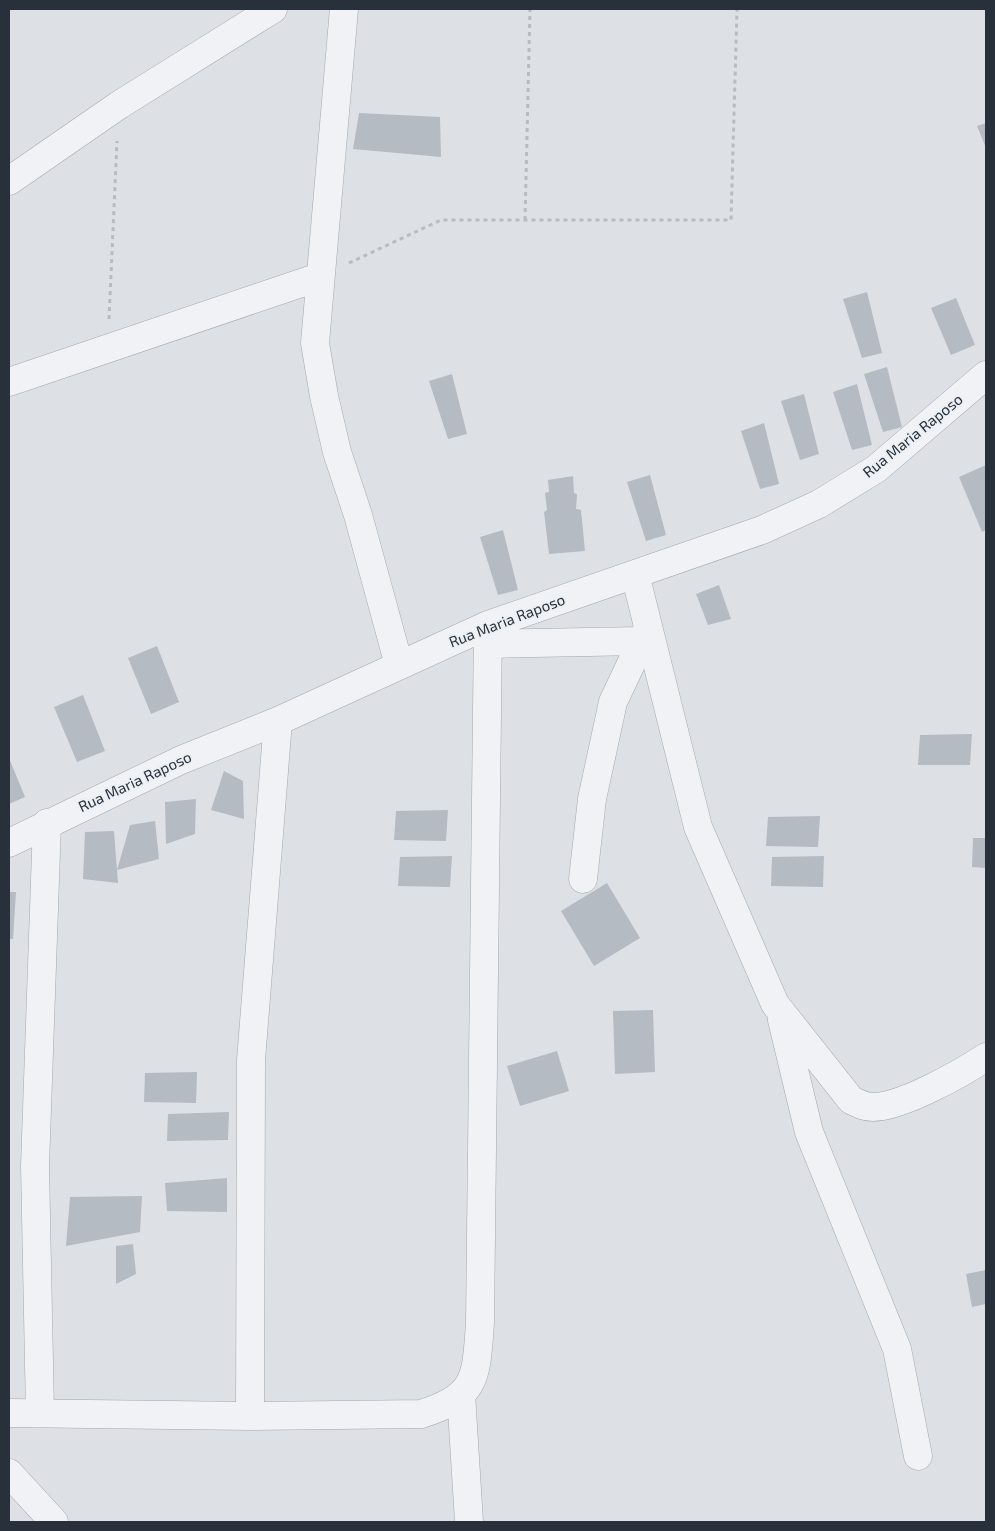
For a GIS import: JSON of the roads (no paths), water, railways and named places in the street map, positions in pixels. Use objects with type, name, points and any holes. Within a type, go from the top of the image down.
[{"type":"street","points":[[9,181],[119,105],[273,9]]},
{"type":"street","points":[[344,9],[319,277],[315,343],[324,396],[337,452],[358,515],[399,666]]},
{"type":"street","points":[[9,382],[107,347],[319,277]]},
{"type":"street","name":"Rua Maria Raposo","points":[[9,843],[181,760],[278,721],[399,666],[488,634],[635,574],[762,530],[819,504],[876,469],[986,375]]},
{"type":"street","points":[[635,574],[645,634],[698,827],[775,1004],[780,1011],[851,1100],[864,1106],[876,1107],[894,1102],[949,1079],[986,1058]]},
{"type":"street","points":[[9,1413],[250,1416],[421,1414],[442,1408],[461,1394],[475,1376],[480,1323],[488,634],[645,634]]},
{"type":"street","points":[[583,879],[592,799],[613,702],[645,634]]},
{"type":"street","points":[[250,1416],[251,1060],[278,721]]},
{"type":"street","points":[[40,1414],[35,1166],[47,823]]},
{"type":"street","points":[[780,1011],[809,1132],[897,1349],[918,1456]]},
{"type":"street","points":[[461,1394],[469,1522]]},
{"type":"street","points":[[9,1473],[54,1522]]}]
